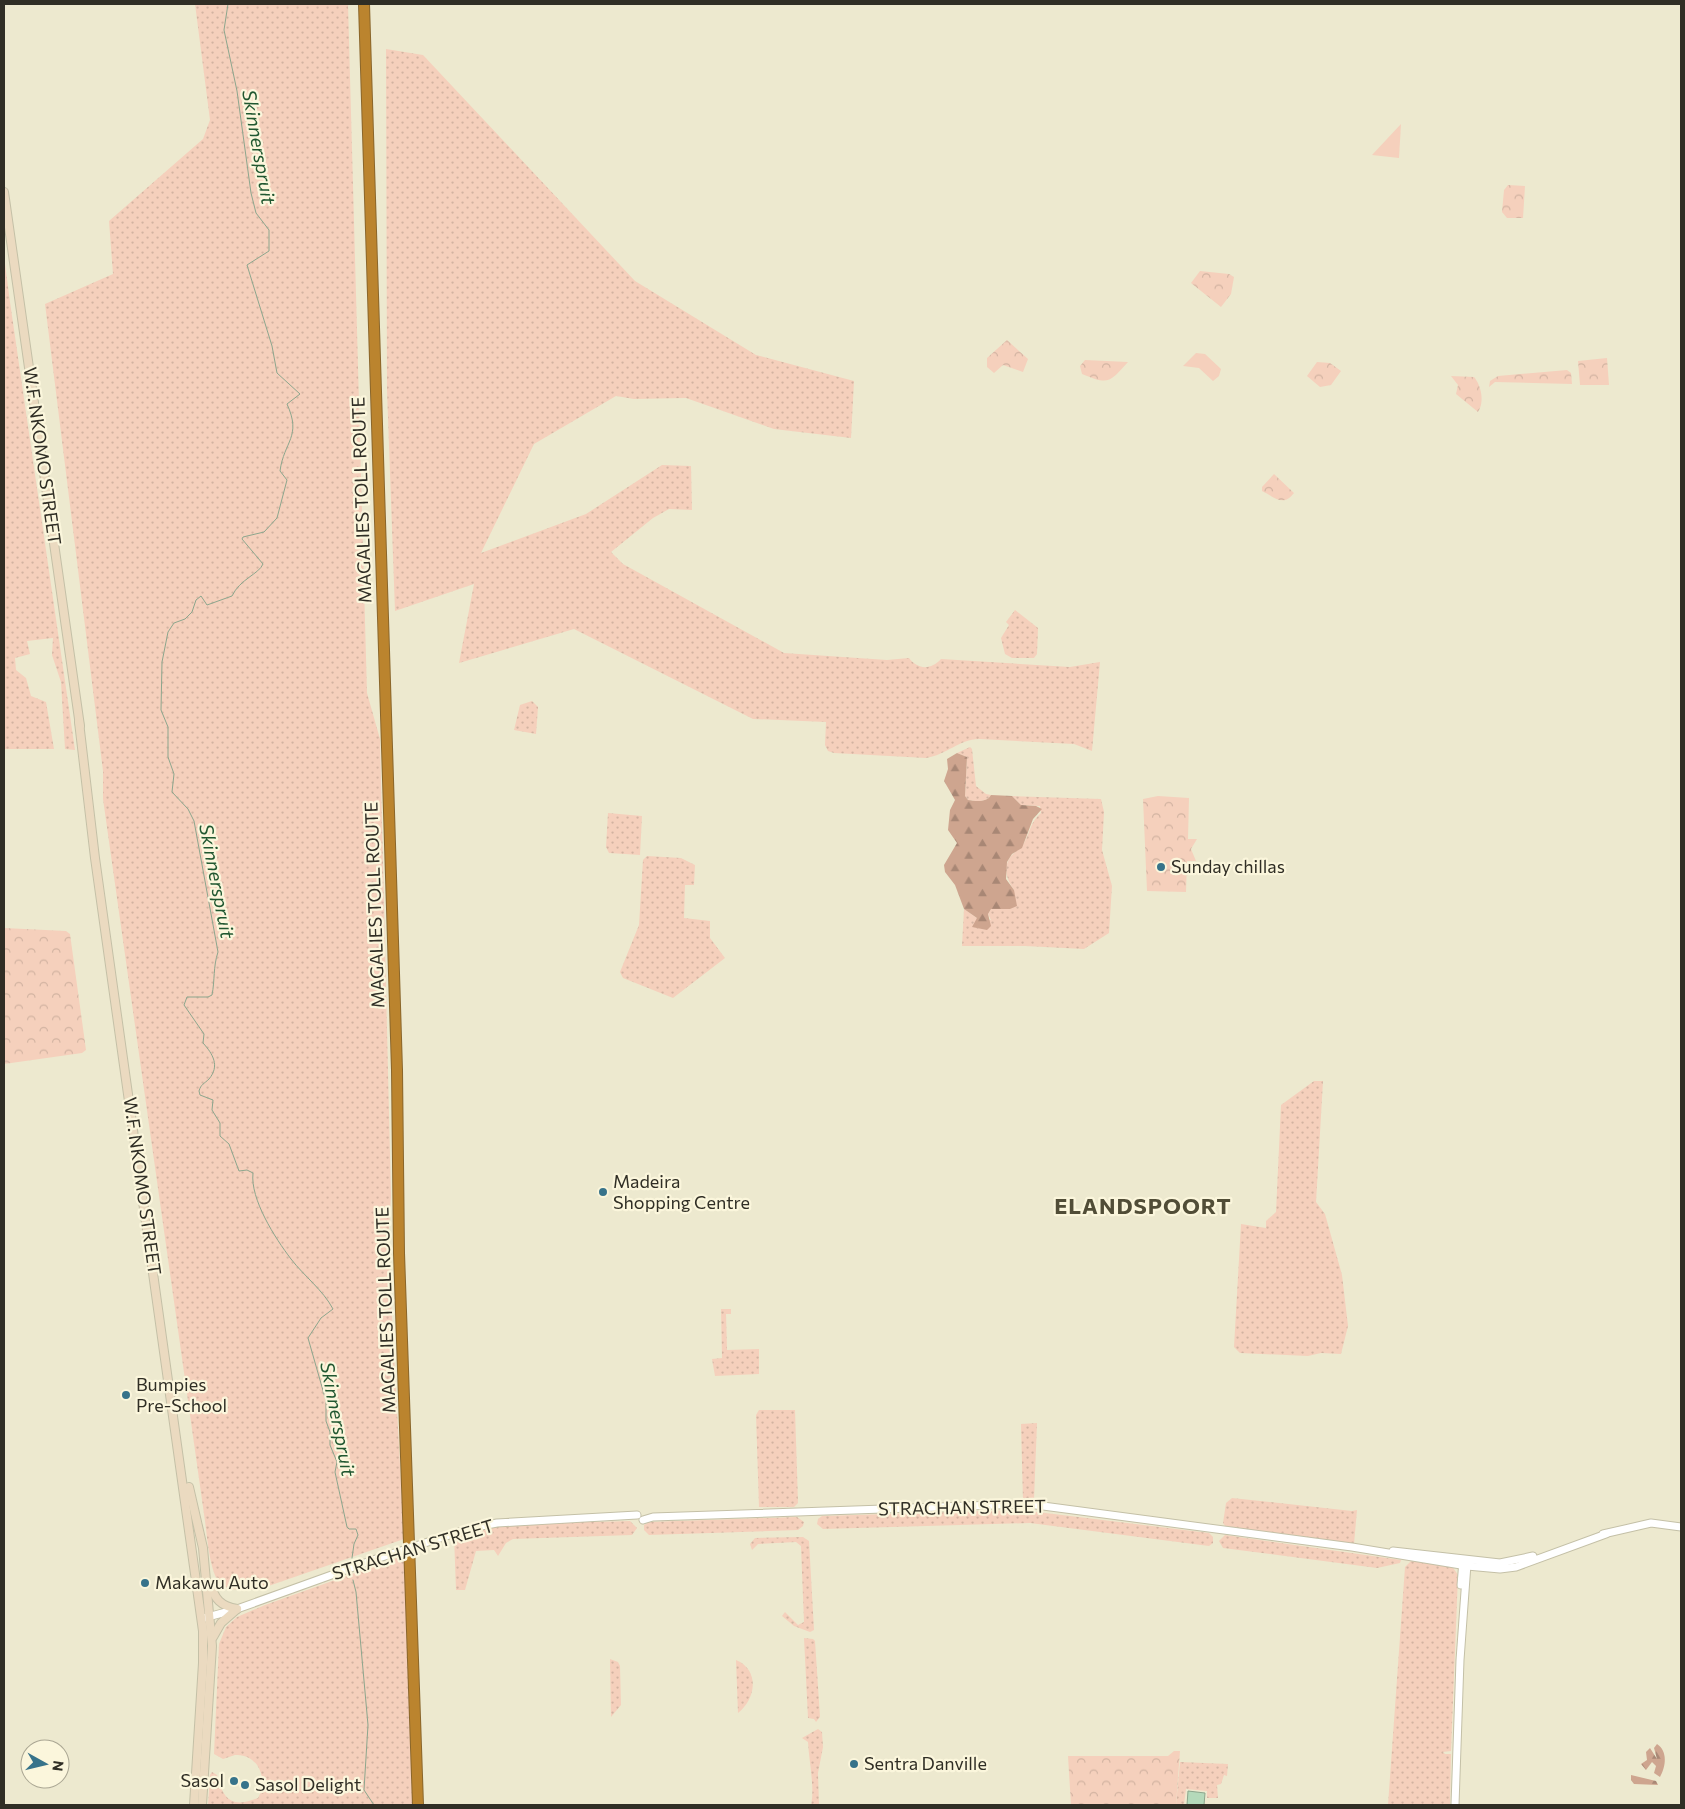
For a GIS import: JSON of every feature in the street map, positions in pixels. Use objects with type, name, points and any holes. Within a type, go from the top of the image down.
[{"type":"highway","points":[[364,4],[367,42]]},
{"type":"highway","name":"MAGALIES TOLL ROUTE","points":[[369,4],[367,42],[397,1070],[399,1253],[418,1805]]},
{"type":"highway","name":"MAGALIES TOLL ROUTE","points":[[367,42],[423,1805]]},
{"type":"main road","name":"W.F. NKOMO STREET","points":[[4,192],[99,858],[107,936],[202,1619],[204,1663],[194,1805]]},
{"type":"main road","name":"W.F. NKOMO STREET","points":[[177,1436],[202,1548],[212,1641],[202,1805]]},
{"type":"main road","points":[[202,1548],[215,1598],[226,1606],[237,1609]]},
{"type":"main road","points":[[212,1641],[221,1623],[237,1609]]},
{"type":"street","name":"STRACHAN STREET","points":[[202,1619],[237,1609],[376,1559],[471,1528],[497,1523],[535,1520],[1028,1504],[1465,1563],[1508,1562],[1651,1523],[1681,1527]]},
{"type":"street","points":[[1455,1805],[1465,1563]]},
{"type":"green space","points":[[195,4],[348,4],[367,693],[380,739],[391,1196],[388,1243],[404,1539],[257,1590],[234,1589],[222,1585],[215,1574],[210,1556],[103,799],[103,771],[45,304],[113,274],[109,221],[203,139],[210,120]]},
{"type":"green space","points":[[386,49],[423,55],[635,281],[756,355],[854,381],[851,438],[774,429],[686,398],[634,399],[616,396],[534,444],[481,553],[586,514],[662,465],[691,466],[692,510],[669,509],[653,518],[611,552],[623,564],[784,653],[887,660],[909,658],[916,665],[925,667],[937,663],[941,659],[1070,667],[1100,662],[1092,751],[1074,744],[979,739],[966,742],[926,758],[834,753],[828,751],[825,745],[826,722],[753,719],[574,629],[459,663],[474,584],[395,611],[387,390]]},
{"type":"green space","points":[[1401,124],[1399,158],[1372,155]]},
{"type":"green space","points":[[1508,185],[1525,186],[1523,218],[1507,218],[1502,212],[1504,190]]},
{"type":"green space","points":[[4,256],[75,750],[65,749],[61,682],[52,655],[53,638],[27,641],[30,654],[15,658],[16,670],[26,678],[31,696],[46,702],[54,749],[4,749]]},
{"type":"green space","points":[[1200,271],[1229,274],[1234,277],[1231,294],[1221,307],[1191,283]]},
{"type":"green space","points":[[1007,340],[1028,359],[1023,372],[1003,365],[994,373],[987,367],[987,358]]},
{"type":"green space","points":[[1196,353],[1205,354],[1221,369],[1219,376],[1213,381],[1199,368],[1183,366]]},
{"type":"green space","points":[[1607,358],[1609,385],[1580,385],[1578,361]]},
{"type":"green space","points":[[1085,360],[1128,362],[1112,378],[1103,381],[1082,374],[1080,366]]},
{"type":"green space","points":[[1317,362],[1330,363],[1341,371],[1331,385],[1320,387],[1307,376]]},
{"type":"green space","points":[[1567,370],[1571,373],[1572,384],[1495,382],[1489,387],[1490,381],[1498,376]]},
{"type":"green space","points":[[1451,376],[1474,377],[1479,384],[1481,394],[1478,412],[1456,394],[1458,385]]},
{"type":"green space","points":[[1274,474],[1294,493],[1286,500],[1279,500],[1262,491],[1262,487]]},
{"type":"green space","points":[[1015,610],[1038,628],[1037,654],[1034,658],[1012,658],[1005,654],[1001,638],[1009,625],[1006,622]]},
{"type":"green space","points":[[532,701],[538,707],[536,734],[514,730],[520,705]]},
{"type":"green space","points":[[970,747],[972,749],[976,786],[986,794],[991,795],[984,800],[968,800],[965,796],[967,757],[957,753]]},
{"type":"green space","points":[[957,753],[967,757],[965,796],[968,800],[984,800],[991,795],[1012,796],[1021,805],[1036,806],[1042,809],[1033,819],[1022,848],[1012,854],[1007,862],[1006,879],[1014,890],[1017,906],[1010,909],[991,909],[988,914],[991,926],[987,930],[972,927],[977,918],[964,909],[955,885],[945,872],[944,865],[957,843],[948,830],[950,810],[955,800],[944,781],[948,769],[947,759]]},
{"type":"green space","points":[[1012,796],[1101,799],[1104,812],[1102,850],[1112,886],[1109,933],[1084,949],[1025,946],[962,946],[964,909],[977,918],[977,921],[991,920],[988,914],[991,909],[1010,909],[1014,890],[1007,877],[1007,863],[1023,845],[1033,823],[1041,813],[1040,806],[1021,805]]},
{"type":"green space","points":[[1158,796],[1189,798],[1188,839],[1197,839],[1191,849],[1196,861],[1187,861],[1186,892],[1147,891],[1143,799]]},
{"type":"green space","points":[[608,813],[642,816],[640,855],[609,853],[606,847]]},
{"type":"green space","points":[[647,856],[681,858],[695,865],[694,885],[685,885],[684,918],[710,921],[710,938],[725,958],[673,998],[623,978],[620,972],[639,925],[643,860]]},
{"type":"green space","points":[[4,928],[66,931],[70,934],[86,1050],[82,1053],[4,1064]]},
{"type":"green space","points":[[1314,1081],[1323,1081],[1316,1202],[1325,1214],[1342,1275],[1348,1326],[1341,1354],[1321,1353],[1308,1356],[1240,1353],[1234,1347],[1241,1224],[1266,1228],[1266,1221],[1276,1212],[1281,1105]]},
{"type":"green space","points":[[721,1309],[731,1309],[731,1314],[726,1314],[727,1350],[759,1349],[759,1374],[715,1376],[712,1359],[722,1358]]},
{"type":"green space","points":[[759,1410],[795,1410],[798,1503],[794,1507],[759,1507],[756,1415]]},
{"type":"green space","points":[[1037,1423],[1034,1500],[1023,1501],[1021,1424]]},
{"type":"green space","points":[[1232,1498],[1357,1510],[1354,1544],[1226,1527],[1223,1523],[1226,1503]]},
{"type":"green space","points":[[1021,1510],[1209,1533],[1213,1537],[1213,1543],[1209,1546],[1030,1523],[823,1529],[817,1524],[818,1519],[822,1516]]},
{"type":"green space","points":[[797,1517],[804,1522],[803,1526],[798,1530],[649,1535],[644,1530],[644,1525],[649,1522]]},
{"type":"green space","points":[[630,1521],[637,1528],[632,1535],[513,1539],[506,1543],[498,1556],[494,1550],[476,1551],[465,1590],[456,1590],[454,1536],[519,1524]]},
{"type":"green space","points":[[1225,1535],[1401,1560],[1400,1563],[1377,1568],[1223,1548],[1219,1541]]},
{"type":"green space","points":[[803,1537],[809,1541],[814,1630],[810,1632],[794,1626],[782,1616],[785,1612],[798,1625],[804,1622],[801,1546],[796,1542],[758,1544],[752,1550],[750,1544],[755,1538]]},
{"type":"green space","points":[[405,1555],[413,1805],[208,1805],[210,1775],[212,1772],[217,1775],[225,1796],[235,1802],[258,1798],[262,1783],[259,1769],[250,1758],[235,1755],[223,1759],[214,1754],[219,1644],[226,1627],[237,1617],[265,1605]]},
{"type":"green space","points":[[1411,1561],[1452,1566],[1458,1575],[1451,1751],[1443,1752],[1451,1754],[1450,1805],[1388,1805],[1405,1567]]},
{"type":"green space","points":[[804,1638],[815,1641],[820,1717],[816,1722],[814,1719],[808,1718]]},
{"type":"green space","points":[[610,1659],[618,1662],[620,1666],[621,1705],[611,1717]]},
{"type":"green space","points":[[736,1660],[749,1671],[753,1685],[749,1700],[738,1713]]},
{"type":"green space","points":[[818,1729],[822,1732],[823,1747],[818,1773],[819,1804],[811,1805],[812,1783],[808,1742],[802,1738]]},
{"type":"green space","points":[[1657,1744],[1661,1747],[1665,1759],[1664,1769],[1660,1777],[1654,1773],[1656,1766],[1652,1762],[1646,1770],[1641,1764],[1647,1760],[1646,1752],[1650,1748],[1657,1759],[1654,1748]]},
{"type":"green space","points":[[1174,1751],[1180,1751],[1176,1805],[1071,1805],[1068,1756],[1168,1756]]},
{"type":"green space","points":[[1180,1762],[1228,1764],[1227,1776],[1224,1775],[1221,1784],[1217,1785],[1218,1798],[1207,1798],[1207,1791],[1186,1789],[1184,1805],[1176,1805]]},
{"type":"green space","points":[[1631,1775],[1656,1781],[1658,1785],[1634,1784],[1631,1780]]},
{"type":"shaded area","points":[[1188,1791],[1205,1793],[1204,1805],[1187,1805]]},
{"type":"waterway","name":"Skinnerspruit","points":[[228,4],[224,30],[237,91],[251,193],[256,213],[269,230],[269,251],[247,265],[272,346],[277,373],[300,394],[287,404],[293,424],[291,439],[280,471],[287,480],[277,518],[264,532],[243,537],[242,539],[263,564],[261,568],[244,581],[232,596],[207,605],[201,596],[196,600],[192,612],[185,619],[174,623],[168,632],[162,662],[161,710],[168,727],[168,757],[174,774],[172,792],[188,809],[194,821],[218,952],[212,995],[208,997],[187,997],[184,1005],[204,1034],[203,1043],[210,1051],[214,1060],[215,1065],[212,1074],[199,1091],[200,1095],[213,1100],[212,1110],[220,1123],[220,1136],[229,1144],[239,1171],[247,1170],[253,1173],[253,1183],[259,1206],[278,1240],[291,1259],[333,1309],[321,1318],[308,1338],[326,1401],[326,1421],[330,1432],[330,1445],[337,1462],[335,1472],[347,1527],[349,1529],[356,1529],[358,1535],[354,1544],[352,1558]]},
{"type":"waterway","name":"Skinnerspruit","points":[[353,1580],[356,1592],[368,1725],[364,1790],[374,1805]]},
{"type":"place","name":"Sunday chillas","points":[[1161,867]]},
{"type":"place","name":"Madeira Shopping Centre","points":[[603,1192]]},
{"type":"place","name":"Bumpies Pre-School","points":[[126,1395]]},
{"type":"place","name":"Makawu Auto","points":[[145,1583]]},
{"type":"place","name":"Sentra Danville","points":[[854,1764]]},
{"type":"place","name":"Sasol","points":[[234,1781]]},
{"type":"place","name":"Sasol Delight","points":[[245,1785]]},
{"type":"district","name":"ELANDSPOORT","points":[[1143,1206]]}]
